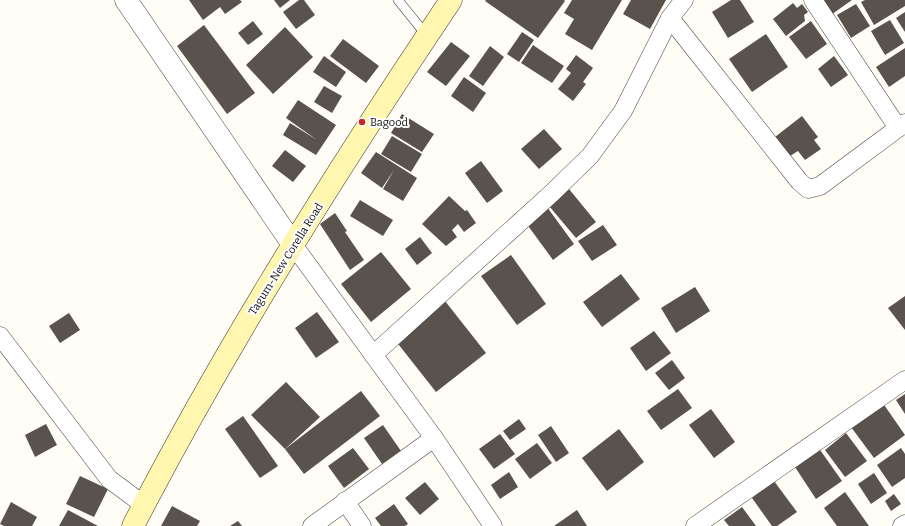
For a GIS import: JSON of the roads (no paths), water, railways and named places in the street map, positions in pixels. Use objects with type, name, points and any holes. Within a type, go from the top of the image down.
[{"type":"main road","name":"Tagum-New Corella Road","points":[[133,526],[244,328],[359,140],[451,0]]},
{"type":"street","points":[[126,0],[294,246],[434,438],[494,526]]},
{"type":"street","points":[[373,355],[552,193],[590,156],[623,110],[670,18],[684,0]]},
{"type":"street","points":[[670,18],[799,181],[808,189],[820,186],[902,126],[813,0]]},
{"type":"street","points":[[0,336],[109,479],[144,505]]},
{"type":"street","points":[[696,526],[905,380]]},
{"type":"street","points":[[312,526],[434,438]]},
{"type":"street","points":[[345,501],[362,526]]},
{"type":"lane","points":[[398,0],[427,36]]},
{"type":"place","name":"Bagood","points":[[362,122]]}]
